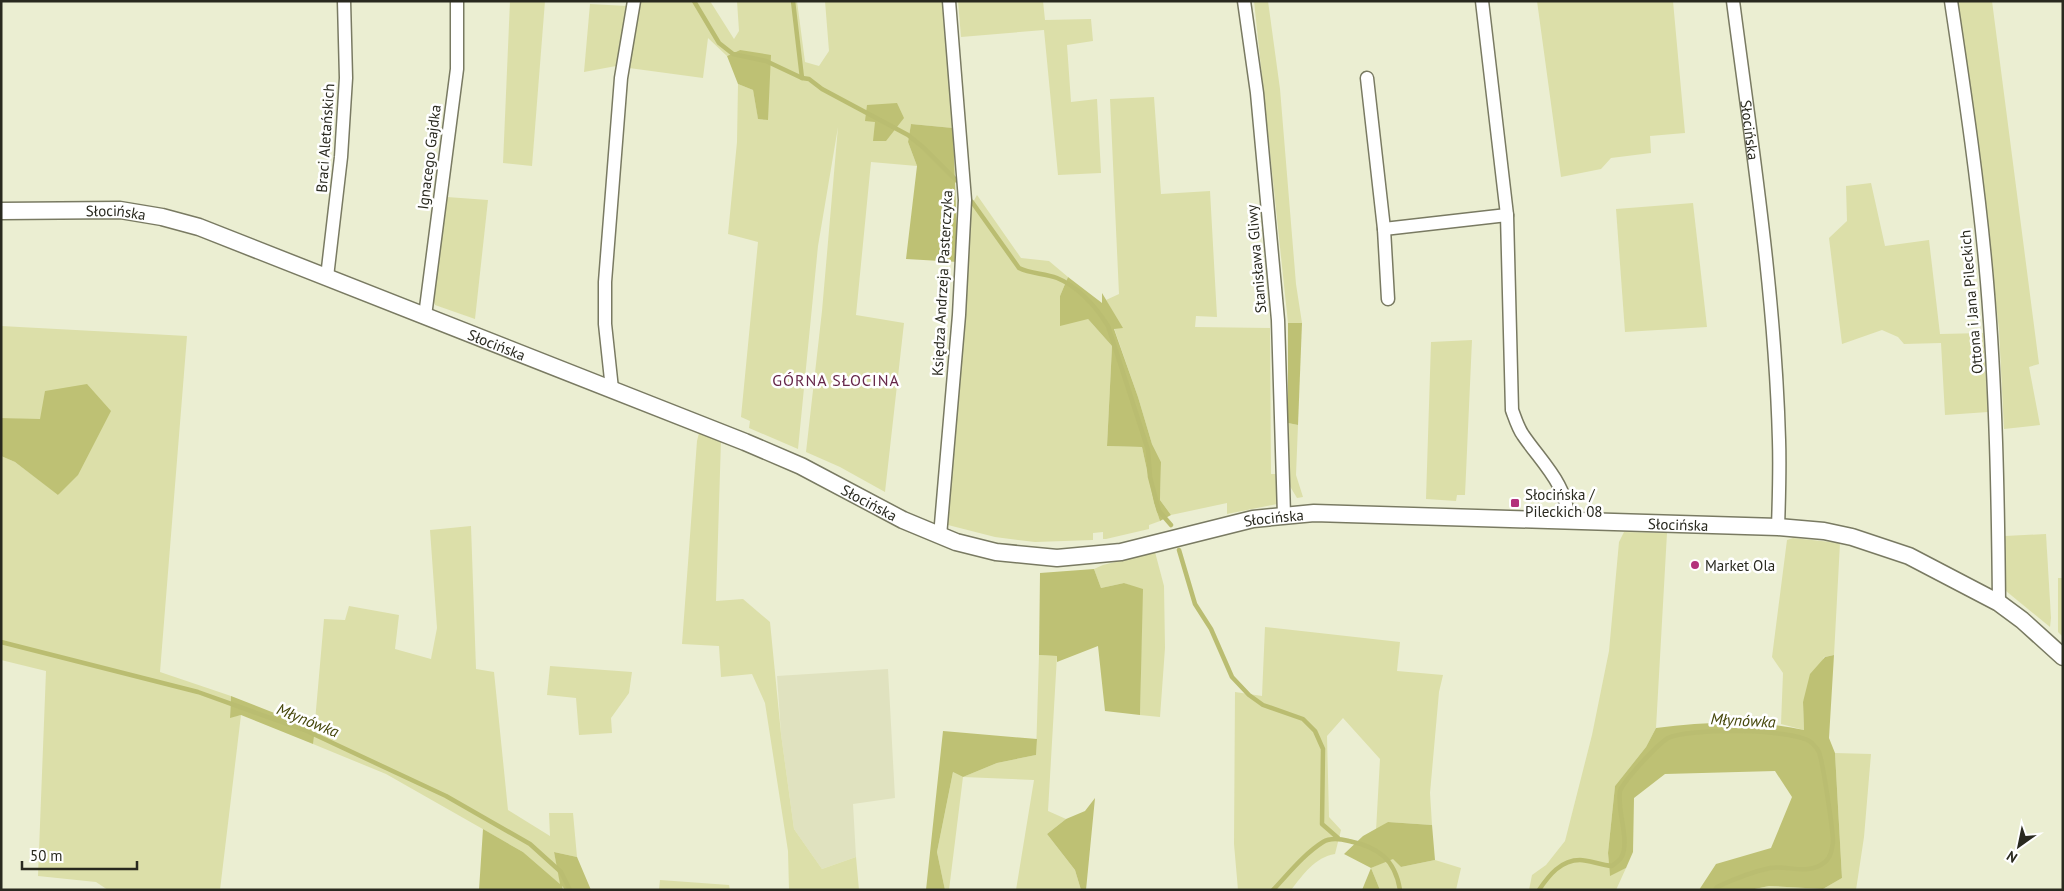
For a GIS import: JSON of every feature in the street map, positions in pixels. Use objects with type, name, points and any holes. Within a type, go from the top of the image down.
[{"type":"street","name":"Braci Aletańskich","points":[[327,277],[342,157],[346,78],[344,1]]},
{"type":"street","name":"Ignacego Gajdka","points":[[425,316],[457,69],[457,1]]},
{"type":"street","points":[[612,389],[605,324],[606,282],[621,78],[634,1]]},
{"type":"street","name":"Księdza Andrzeja Pasterczyka","points":[[940,536],[958,324],[964,208],[949,1]]},
{"type":"street","name":"Stanisława Gliwy","points":[[1244,1],[1256,93],[1278,320],[1284,515]]},
{"type":"street","points":[[1482,1],[1507,215],[1512,410],[1522,434],[1557,479],[1567,502],[1568,521]]},
{"type":"street","name":"Słocińska","points":[[1734,1],[1756,172],[1776,374],[1780,441],[1778,527]]},
{"type":"street","name":"Ottona i Jana Pileckich","points":[[1951,1],[1967,108],[1987,281],[1998,488],[1999,603]]},
{"type":"street","points":[[1367,78],[1384,229],[1388,298]]},
{"type":"street","name":"Słocińska","points":[[1,211],[120,210],[162,217],[199,227],[745,442],[801,466],[903,520],[940,536],[996,552],[1030,556],[1082,557],[1120,552],[1253,519],[1284,515],[1342,514],[1778,527],[1824,531],[1882,546],[1909,556],[1999,603],[2022,620],[2063,657]]},
{"type":"street","points":[[1384,229],[1507,215]]},
{"type":"shaded area","points":[[510,1],[545,1],[532,166],[503,163]]},
{"type":"shaded area","points":[[640,1],[710,1],[734,39],[739,31],[737,1],[797,1],[805,62],[819,66],[829,51],[825,1],[942,1],[953,128],[911,124],[908,142],[917,166],[871,162],[856,315],[904,323],[885,492],[840,467],[806,452],[822,311],[838,127],[818,246],[798,449],[749,428],[750,421],[741,417],[758,242],[728,234],[737,142],[738,84],[753,90],[758,118],[768,120],[740,50],[727,56],[708,38],[703,78],[629,68]]},
{"type":"shaded area","points":[[958,1],[1043,1],[1045,20],[1091,19],[1093,41],[1067,45],[1071,102],[1097,99],[1101,173],[1058,175],[1044,30],[961,37]]},
{"type":"shaded area","points":[[1254,1],[1268,1],[1280,89],[1296,284],[1302,323],[1288,323]]},
{"type":"shaded area","points":[[1537,1],[1673,1],[1685,133],[1650,136],[1651,153],[1611,158],[1601,169],[1561,177]]},
{"type":"shaded area","points":[[1956,1],[1992,1],[2039,364],[2029,367],[2040,425],[2004,429],[1999,330],[1978,144]]},
{"type":"shaded area","points":[[590,4],[627,6],[616,66],[584,72]]},
{"type":"shaded area","points":[[1154,97],[1161,194],[1210,191],[1217,317],[1196,316],[1195,327],[1270,328],[1271,474],[1276,474],[1280,501],[1277,504],[1227,514],[1227,503],[1171,515],[1160,500],[1161,462],[1152,444],[1114,328],[1122,328],[1106,300],[1119,294],[1110,99]]},
{"type":"shaded area","points":[[1871,183],[1885,246],[1929,240],[1940,334],[1983,333],[1988,412],[1945,415],[1941,343],[1904,344],[1898,337],[1882,330],[1842,344],[1829,238],[1847,221],[1846,186]]},
{"type":"shaded area","points":[[977,195],[1021,258],[1049,261],[1068,277],[1060,296],[1088,319],[1112,346],[1107,446],[1142,447],[1154,503],[1160,521],[1149,525],[1149,529],[1106,539],[1103,539],[1103,532],[1093,533],[1093,540],[1035,542],[995,537],[948,525],[964,320],[968,211]]},
{"type":"shaded area","points":[[447,197],[488,200],[475,319],[435,305],[433,300]]},
{"type":"shaded area","points":[[1693,203],[1707,327],[1625,332],[1616,209]]},
{"type":"shaded area","points":[[1,326],[187,336],[160,672],[231,696],[230,717],[241,715],[220,890],[108,890],[96,882],[38,876],[46,671],[1,660],[1,456],[15,462],[59,495],[40,420],[1,418]]},
{"type":"shaded area","points":[[1472,340],[1465,495],[1457,495],[1456,501],[1426,499],[1431,342]]},
{"type":"shaded area","points":[[1288,423],[1298,425],[1296,475],[1303,497],[1297,498],[1288,483]]},
{"type":"shaded area","points":[[699,433],[721,440],[716,601],[743,599],[770,622],[781,734],[794,829],[822,869],[856,857],[859,890],[789,890],[788,851],[765,703],[752,674],[721,677],[719,646],[682,644]]},
{"type":"shaded area","points":[[471,526],[476,669],[494,672],[508,810],[550,836],[549,813],[573,813],[577,857],[554,852],[561,885],[523,852],[386,774],[313,744],[324,619],[345,620],[349,606],[399,615],[395,649],[431,659],[437,628],[430,530]]},
{"type":"shaded area","points":[[1624,532],[1667,533],[1656,728],[1646,747],[1615,786],[1608,853],[1610,875],[1626,868],[1616,890],[1529,890],[1532,875],[1546,865],[1565,841],[1592,735],[1609,651],[1619,542]]},
{"type":"shaded area","points":[[2046,534],[2050,627],[2006,591],[2005,536]]},
{"type":"shaded area","points":[[1793,538],[1840,543],[1834,655],[1824,657],[1803,702],[1804,730],[1781,724],[1783,673],[1772,657],[1787,540]]},
{"type":"shaded area","points":[[1155,552],[1164,586],[1165,648],[1160,717],[1140,715],[1142,590],[1124,583],[1101,588],[1094,569]]},
{"type":"shaded area","points":[[2058,578],[2063,578],[2063,637],[2058,632]]},
{"type":"shaded area","points":[[1265,627],[1400,642],[1397,671],[1443,675],[1439,692],[1430,793],[1432,825],[1388,822],[1376,831],[1380,759],[1343,718],[1327,736],[1329,817],[1341,830],[1335,854],[1315,863],[1291,890],[1238,890],[1234,844],[1235,692],[1262,696]]},
{"type":"shaded area","points":[[1039,655],[1057,656],[1048,811],[1066,819],[1047,834],[1075,870],[1081,890],[1016,890],[1034,780],[963,777],[997,763],[1036,755]]},
{"type":"shaded area","points":[[550,666],[632,672],[629,693],[611,718],[612,733],[579,735],[576,698],[547,695]]},
{"type":"shaded area","points":[[888,669],[895,798],[853,804],[856,857],[822,869],[794,829],[781,734],[777,676]]},
{"type":"shaded area","points":[[1835,753],[1871,754],[1864,837],[1856,890],[1750,890],[1769,886],[1823,889],[1842,878]]},
{"type":"shaded area","points":[[953,772],[963,777],[949,890],[945,890],[937,852]]},
{"type":"shaded area","points":[[1393,858],[1401,867],[1435,860],[1461,868],[1456,890],[1380,890],[1371,868]]},
{"type":"shaded area","points":[[660,880],[729,885],[730,890],[659,890]]},
{"type":"green space","points":[[740,50],[771,55],[768,120],[758,119],[753,90],[738,84],[727,56]]},
{"type":"green space","points":[[897,103],[904,118],[886,141],[873,141],[875,122],[865,121],[867,105]]},
{"type":"green space","points":[[911,124],[953,128],[958,262],[906,259],[917,166],[908,142]]},
{"type":"green space","points":[[1068,277],[1102,303],[1102,293],[1123,328],[1114,329],[1152,444],[1161,462],[1160,500],[1171,515],[1160,521],[1154,503],[1142,447],[1107,446],[1112,346],[1088,319],[1060,326],[1060,296]]},
{"type":"green space","points":[[1288,323],[1302,323],[1298,425],[1288,423]]},
{"type":"green space","points":[[87,384],[111,411],[78,475],[58,495],[15,462],[1,456],[1,418],[40,419],[45,391]]},
{"type":"green space","points":[[1094,569],[1101,588],[1124,583],[1143,589],[1140,715],[1105,711],[1098,646],[1057,662],[1057,656],[1039,655],[1040,573]]},
{"type":"green space","points":[[1834,655],[1829,738],[1835,753],[1842,878],[1823,889],[1769,886],[1750,890],[1699,890],[1716,864],[1771,848],[1792,797],[1775,771],[1665,774],[1634,798],[1633,852],[1626,868],[1610,876],[1608,853],[1615,786],[1646,747],[1656,728],[1693,724],[1749,723],[1804,730],[1803,702],[1810,674],[1825,657]]},
{"type":"green space","points":[[231,696],[315,729],[313,744],[241,715],[230,718]]},
{"type":"green space","points":[[943,731],[1037,739],[1036,755],[997,763],[963,777],[953,772],[937,852],[945,890],[926,890]]},
{"type":"green space","points":[[1095,798],[1086,890],[1081,890],[1075,870],[1047,834],[1066,819],[1085,811]]},
{"type":"green space","points":[[1388,822],[1432,825],[1435,860],[1401,867],[1393,859],[1371,868],[1344,854],[1363,836]]},
{"type":"green space","points":[[483,829],[523,852],[560,884],[554,852],[577,857],[591,890],[565,890],[562,886],[563,890],[479,890]]},
{"type":"green space","points":[[1371,868],[1380,890],[1362,890]]},
{"type":"waterway","points":[[694,1],[719,43],[733,54],[766,61],[802,78]]},
{"type":"waterway","points":[[793,1],[802,78],[809,79],[822,89],[908,135],[957,181]]},
{"type":"waterway","points":[[972,202],[1019,268],[1057,278],[1073,287],[1092,305],[1108,326],[1148,450],[1150,477],[1159,511],[1171,525]]},
{"type":"waterway","points":[[1179,550],[1195,604],[1211,629],[1232,677],[1249,695],[1263,705],[1303,719],[1315,731],[1323,749],[1322,824],[1338,838]]},
{"type":"waterway","name":"Młynówka","points":[[1,642],[198,692],[307,731],[446,796],[530,844],[561,872],[570,890]]},
{"type":"waterway","name":"Młynówka","points":[[1539,890],[1556,869],[1567,863],[1583,860],[1612,866],[1620,859],[1624,846],[1620,791],[1642,763],[1668,738],[1696,732],[1741,731],[1785,734],[1802,738],[1812,743],[1819,752],[1821,759],[1830,811],[1833,842],[1829,858],[1812,868],[1770,868],[1743,876],[1723,884],[1715,890]]},
{"type":"waterway","name":"Młynówka","points":[[1273,890],[1309,852],[1329,839],[1349,841],[1369,847],[1384,856],[1394,870],[1400,890]]},
{"type":"place","name":"Słocińska / Pileckich 08","points":[[1515,503]]},
{"type":"place","name":"Market Ola","points":[[1695,565]]},
{"type":"district","name":"GÓRNA SŁOCINA","points":[[836,380]]}]
